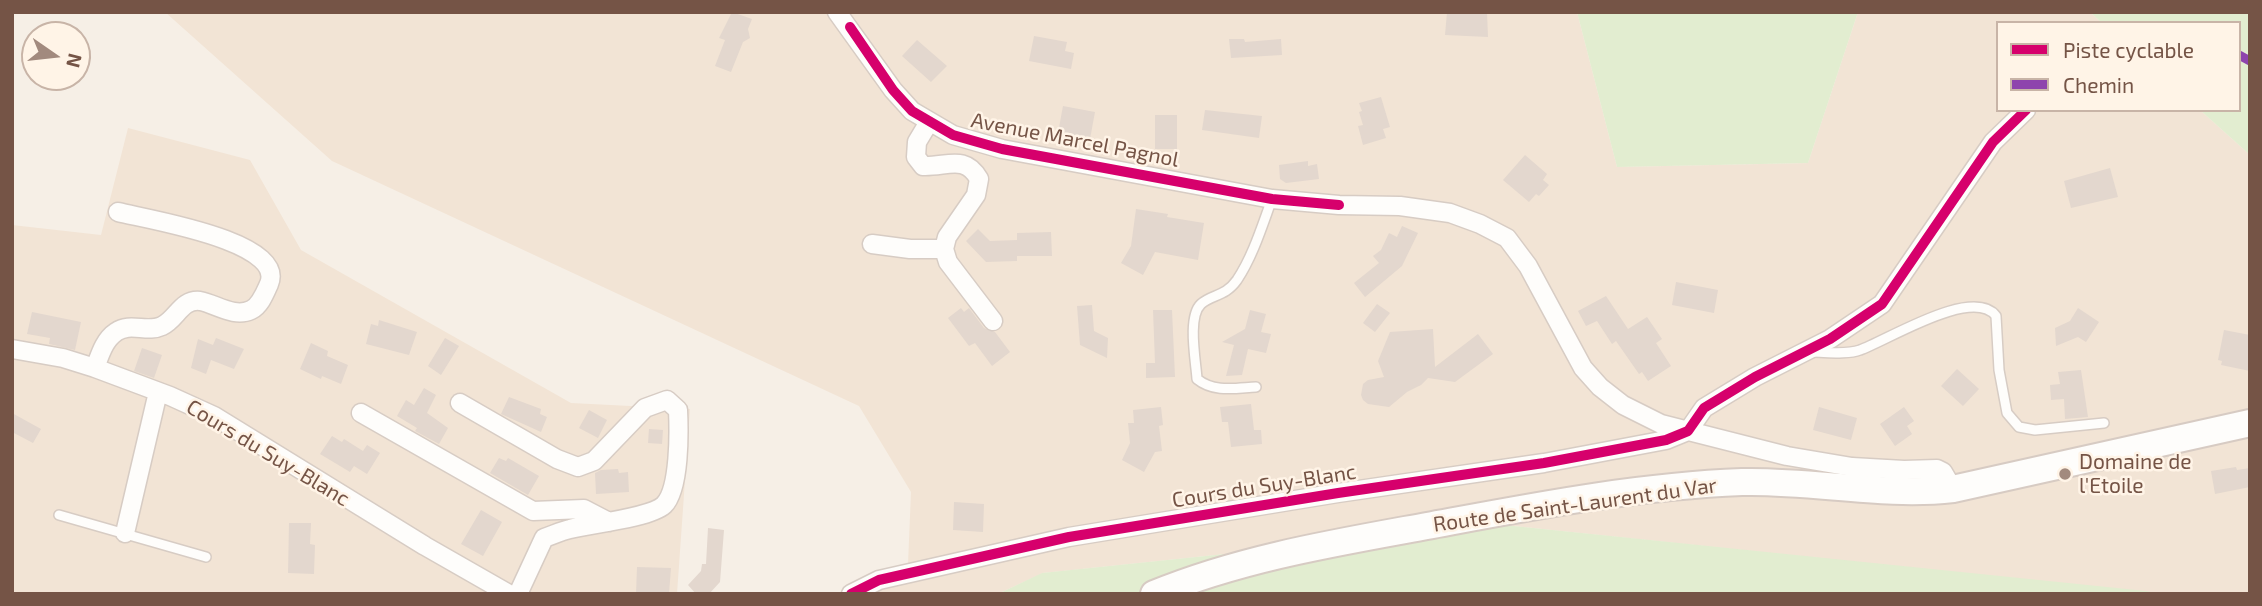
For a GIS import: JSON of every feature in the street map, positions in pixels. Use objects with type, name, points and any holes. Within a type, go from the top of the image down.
[{"type":"main road","name":"Route de Saint-Laurent du Var","points":[[1154,594],[1191,579],[1257,559],[1583,499],[1750,482],[1893,490],[1953,489],[2250,424]]},
{"type":"street","name":"Avenue Marcel Pagnol","points":[[837,12],[893,90],[912,111],[953,135],[1002,149],[1272,199],[1339,205],[1400,206],[1450,213],[1507,238],[1528,266],[1583,368],[1600,387],[1623,405],[1661,424],[1787,456],[1852,467],[1937,469],[1953,489]]},
{"type":"street","points":[[1688,431],[1703,408],[1755,377],[1830,339],[1882,304],[1993,142],[2024,112]]},
{"type":"street","points":[[929,122],[917,142],[916,157],[923,166],[938,167],[960,163],[973,168],[979,179],[976,194],[947,237],[944,248],[948,262],[993,321]]},
{"type":"street","points":[[94,368],[107,340],[117,330],[130,327],[151,330],[165,325],[186,303],[198,301],[239,313],[253,310],[271,280],[270,269],[263,260],[230,239],[118,212]]},
{"type":"street","points":[[872,244],[910,249],[944,248]]},
{"type":"street","name":"Cours du Suy-Blanc","points":[[12,349],[63,358],[94,368],[214,416],[402,533],[509,594]]},
{"type":"street","points":[[125,533],[158,392]]},
{"type":"street","points":[[460,403],[557,458],[578,467],[593,461],[645,408],[667,400],[678,410],[678,462],[664,505],[641,515],[568,529],[544,538],[518,594]]},
{"type":"street","points":[[361,413],[533,511],[584,509],[609,522]]},
{"type":"street","name":"Cours du Suy-Blanc","points":[[851,594],[879,580],[1069,537],[1324,495],[1544,463],[1666,440],[1688,431]]},
{"type":"lane","points":[[1256,387],[1222,389],[1206,386],[1197,379],[1193,333],[1196,313],[1202,303],[1224,294],[1236,280],[1255,243],[1272,199]]},
{"type":"lane","points":[[1803,352],[1857,352],[1958,309],[1968,306],[1987,309],[1996,316],[1998,370],[2007,413],[2019,426],[2035,430],[2104,423]]},
{"type":"lane","points":[[60,515],[206,557]]},
{"type":"shaded area","points":[[165,12],[1577,12],[1617,167],[1808,163],[1858,12],[2090,12],[2100,21],[1996,21],[1996,112],[2202,112],[2250,155],[2250,594],[2161,594],[1504,525],[1043,573],[998,594],[838,594],[908,564],[911,492],[859,406],[332,161]]},
{"type":"shaded area","points":[[128,128],[250,160],[301,250],[571,403],[690,409],[677,594],[12,594],[12,225],[101,235]]},
{"type":"green space","points":[[1577,12],[1858,12],[1808,163],[1617,167]]},
{"type":"green space","points":[[2090,12],[2250,12],[2250,155],[2202,112],[2241,112],[2241,21],[2100,21]]},
{"type":"green space","points":[[1504,525],[2161,594],[998,594],[1042,573]]},
{"type":"building","points":[[732,12],[752,19],[748,29],[750,38],[743,42],[731,72],[715,66],[725,40],[719,38]]},
{"type":"building","points":[[1447,12],[1487,12],[1488,37],[1445,35]]},
{"type":"building","points":[[1034,36],[1067,42],[1065,51],[1074,53],[1071,69],[1029,61]]},
{"type":"building","points":[[1229,39],[1244,39],[1245,42],[1281,39],[1282,55],[1231,58]]},
{"type":"building","points":[[917,40],[947,66],[931,82],[902,56]]},
{"type":"building","points":[[1381,97],[1390,127],[1383,129],[1386,138],[1363,145],[1358,126],[1363,125],[1359,103]]},
{"type":"building","points":[[1063,106],[1095,112],[1090,139],[1058,133]]},
{"type":"building","points":[[1205,110],[1262,116],[1259,138],[1202,130]]},
{"type":"building","points":[[1155,115],[1177,115],[1177,149],[1155,149]]},
{"type":"building","points":[[1525,155],[1547,174],[1543,180],[1549,185],[1529,202],[1503,180]]},
{"type":"building","points":[[1308,161],[1308,166],[1317,164],[1319,179],[1286,183],[1280,179],[1279,165]]},
{"type":"building","points":[[2110,168],[2118,197],[2071,208],[2064,181]]},
{"type":"building","points":[[1136,209],[1204,223],[1198,260],[1155,252],[1143,275],[1121,263],[1131,246]]},
{"type":"building","points":[[1402,226],[1418,233],[1402,266],[1365,297],[1354,283],[1379,263],[1373,256],[1381,250],[1389,233],[1397,237]]},
{"type":"building","points":[[978,229],[990,241],[1017,240],[1017,233],[1051,232],[1052,256],[1017,256],[1017,261],[986,262],[966,241]]},
{"type":"building","points":[[1676,282],[1718,290],[1714,313],[1672,305]]},
{"type":"building","points":[[1606,296],[1628,329],[1647,317],[1662,339],[1656,343],[1671,366],[1648,381],[1642,372],[1639,374],[1616,341],[1612,344],[1597,321],[1586,326],[1578,311]]},
{"type":"building","points":[[1377,304],[1390,313],[1375,332],[1363,323]]},
{"type":"building","points":[[1092,305],[1094,331],[1108,338],[1107,358],[1080,345],[1077,306]]},
{"type":"building","points":[[961,308],[964,312],[969,308],[984,328],[995,332],[1010,352],[992,366],[975,343],[969,346],[948,318]]},
{"type":"building","points":[[2078,308],[2099,322],[2086,342],[2078,337],[2056,346],[2055,328],[2070,321]]},
{"type":"building","points":[[1153,310],[1172,310],[1175,377],[1146,378],[1146,363],[1155,363]]},
{"type":"building","points":[[1250,310],[1266,314],[1261,332],[1271,334],[1266,353],[1248,349],[1242,375],[1226,376],[1234,345],[1222,342],[1245,329]]},
{"type":"building","points":[[32,312],[81,322],[75,350],[49,344],[50,338],[27,334]]},
{"type":"building","points":[[379,320],[417,332],[409,355],[366,344],[371,324],[378,326]]},
{"type":"building","points":[[1433,329],[1435,367],[1478,334],[1493,354],[1455,382],[1428,378],[1389,407],[1368,404],[1363,400],[1363,384],[1368,380],[1384,377],[1378,361],[1390,332]]},
{"type":"building","points":[[2224,330],[2250,335],[2250,371],[2221,365],[2222,361],[2218,360]]},
{"type":"building","points":[[216,338],[244,349],[234,369],[211,360],[206,374],[191,368],[198,339],[213,345]]},
{"type":"building","points":[[445,338],[459,346],[441,375],[428,366]]},
{"type":"building","points":[[311,343],[328,351],[327,356],[348,365],[341,384],[322,376],[321,379],[300,369]]},
{"type":"building","points":[[142,348],[162,355],[154,378],[134,371]]},
{"type":"building","points":[[1957,369],[1979,389],[1963,406],[1941,386]]},
{"type":"building","points":[[2081,370],[2088,417],[2065,419],[2064,399],[2051,400],[2050,385],[2060,384],[2058,372]]},
{"type":"building","points":[[424,388],[436,395],[427,413],[448,428],[439,444],[415,431],[417,428],[397,416],[406,400],[414,405]]},
{"type":"building","points":[[509,397],[541,409],[540,414],[547,417],[541,432],[501,414]]},
{"type":"building","points":[[1251,404],[1254,430],[1261,430],[1262,444],[1231,447],[1228,422],[1222,422],[1220,407]]},
{"type":"building","points":[[1161,407],[1163,425],[1159,426],[1162,451],[1155,452],[1144,472],[1122,460],[1130,443],[1128,423],[1134,423],[1133,410]]},
{"type":"building","points":[[1819,407],[1857,418],[1851,440],[1813,430]]},
{"type":"building","points":[[1904,407],[1914,421],[1907,426],[1912,434],[1895,446],[1880,424]]},
{"type":"building","points":[[589,410],[607,420],[598,438],[579,428]]},
{"type":"building","points":[[12,413],[41,429],[33,443],[12,432]]},
{"type":"building","points":[[649,429],[663,430],[662,444],[648,443]]},
{"type":"building","points":[[332,436],[342,442],[344,439],[363,451],[367,445],[380,453],[367,474],[354,466],[350,472],[320,454]]},
{"type":"building","points":[[499,458],[506,461],[508,458],[539,476],[528,495],[490,473]]},
{"type":"building","points":[[2236,467],[2237,470],[2250,468],[2250,487],[2215,494],[2211,471]]},
{"type":"building","points":[[618,469],[619,473],[628,472],[629,492],[596,494],[595,473]]},
{"type":"building","points":[[954,502],[984,504],[983,532],[953,530]]},
{"type":"building","points":[[481,510],[502,522],[483,556],[461,544]]},
{"type":"building","points":[[289,523],[311,523],[310,544],[315,545],[314,574],[288,573]]},
{"type":"building","points":[[708,528],[724,530],[720,582],[709,594],[696,594],[688,585],[701,571],[702,564],[706,564]]},
{"type":"building","points":[[637,567],[671,568],[669,594],[636,594]]},
{"type":"marked path","points":[[2241,56],[2250,61]]},
{"type":"cycle path","points":[[850,27],[893,90],[912,111],[953,135],[1002,149],[1272,199],[1339,205]]},
{"type":"cycle path","points":[[851,594],[879,580],[1069,537],[1544,463],[1666,440],[1688,431],[1704,408],[1755,377],[1830,339],[1882,304],[1993,142],[2024,112]]},
{"type":"place","name":"Domaine de l'Etoile","points":[[2065,474]]}]
